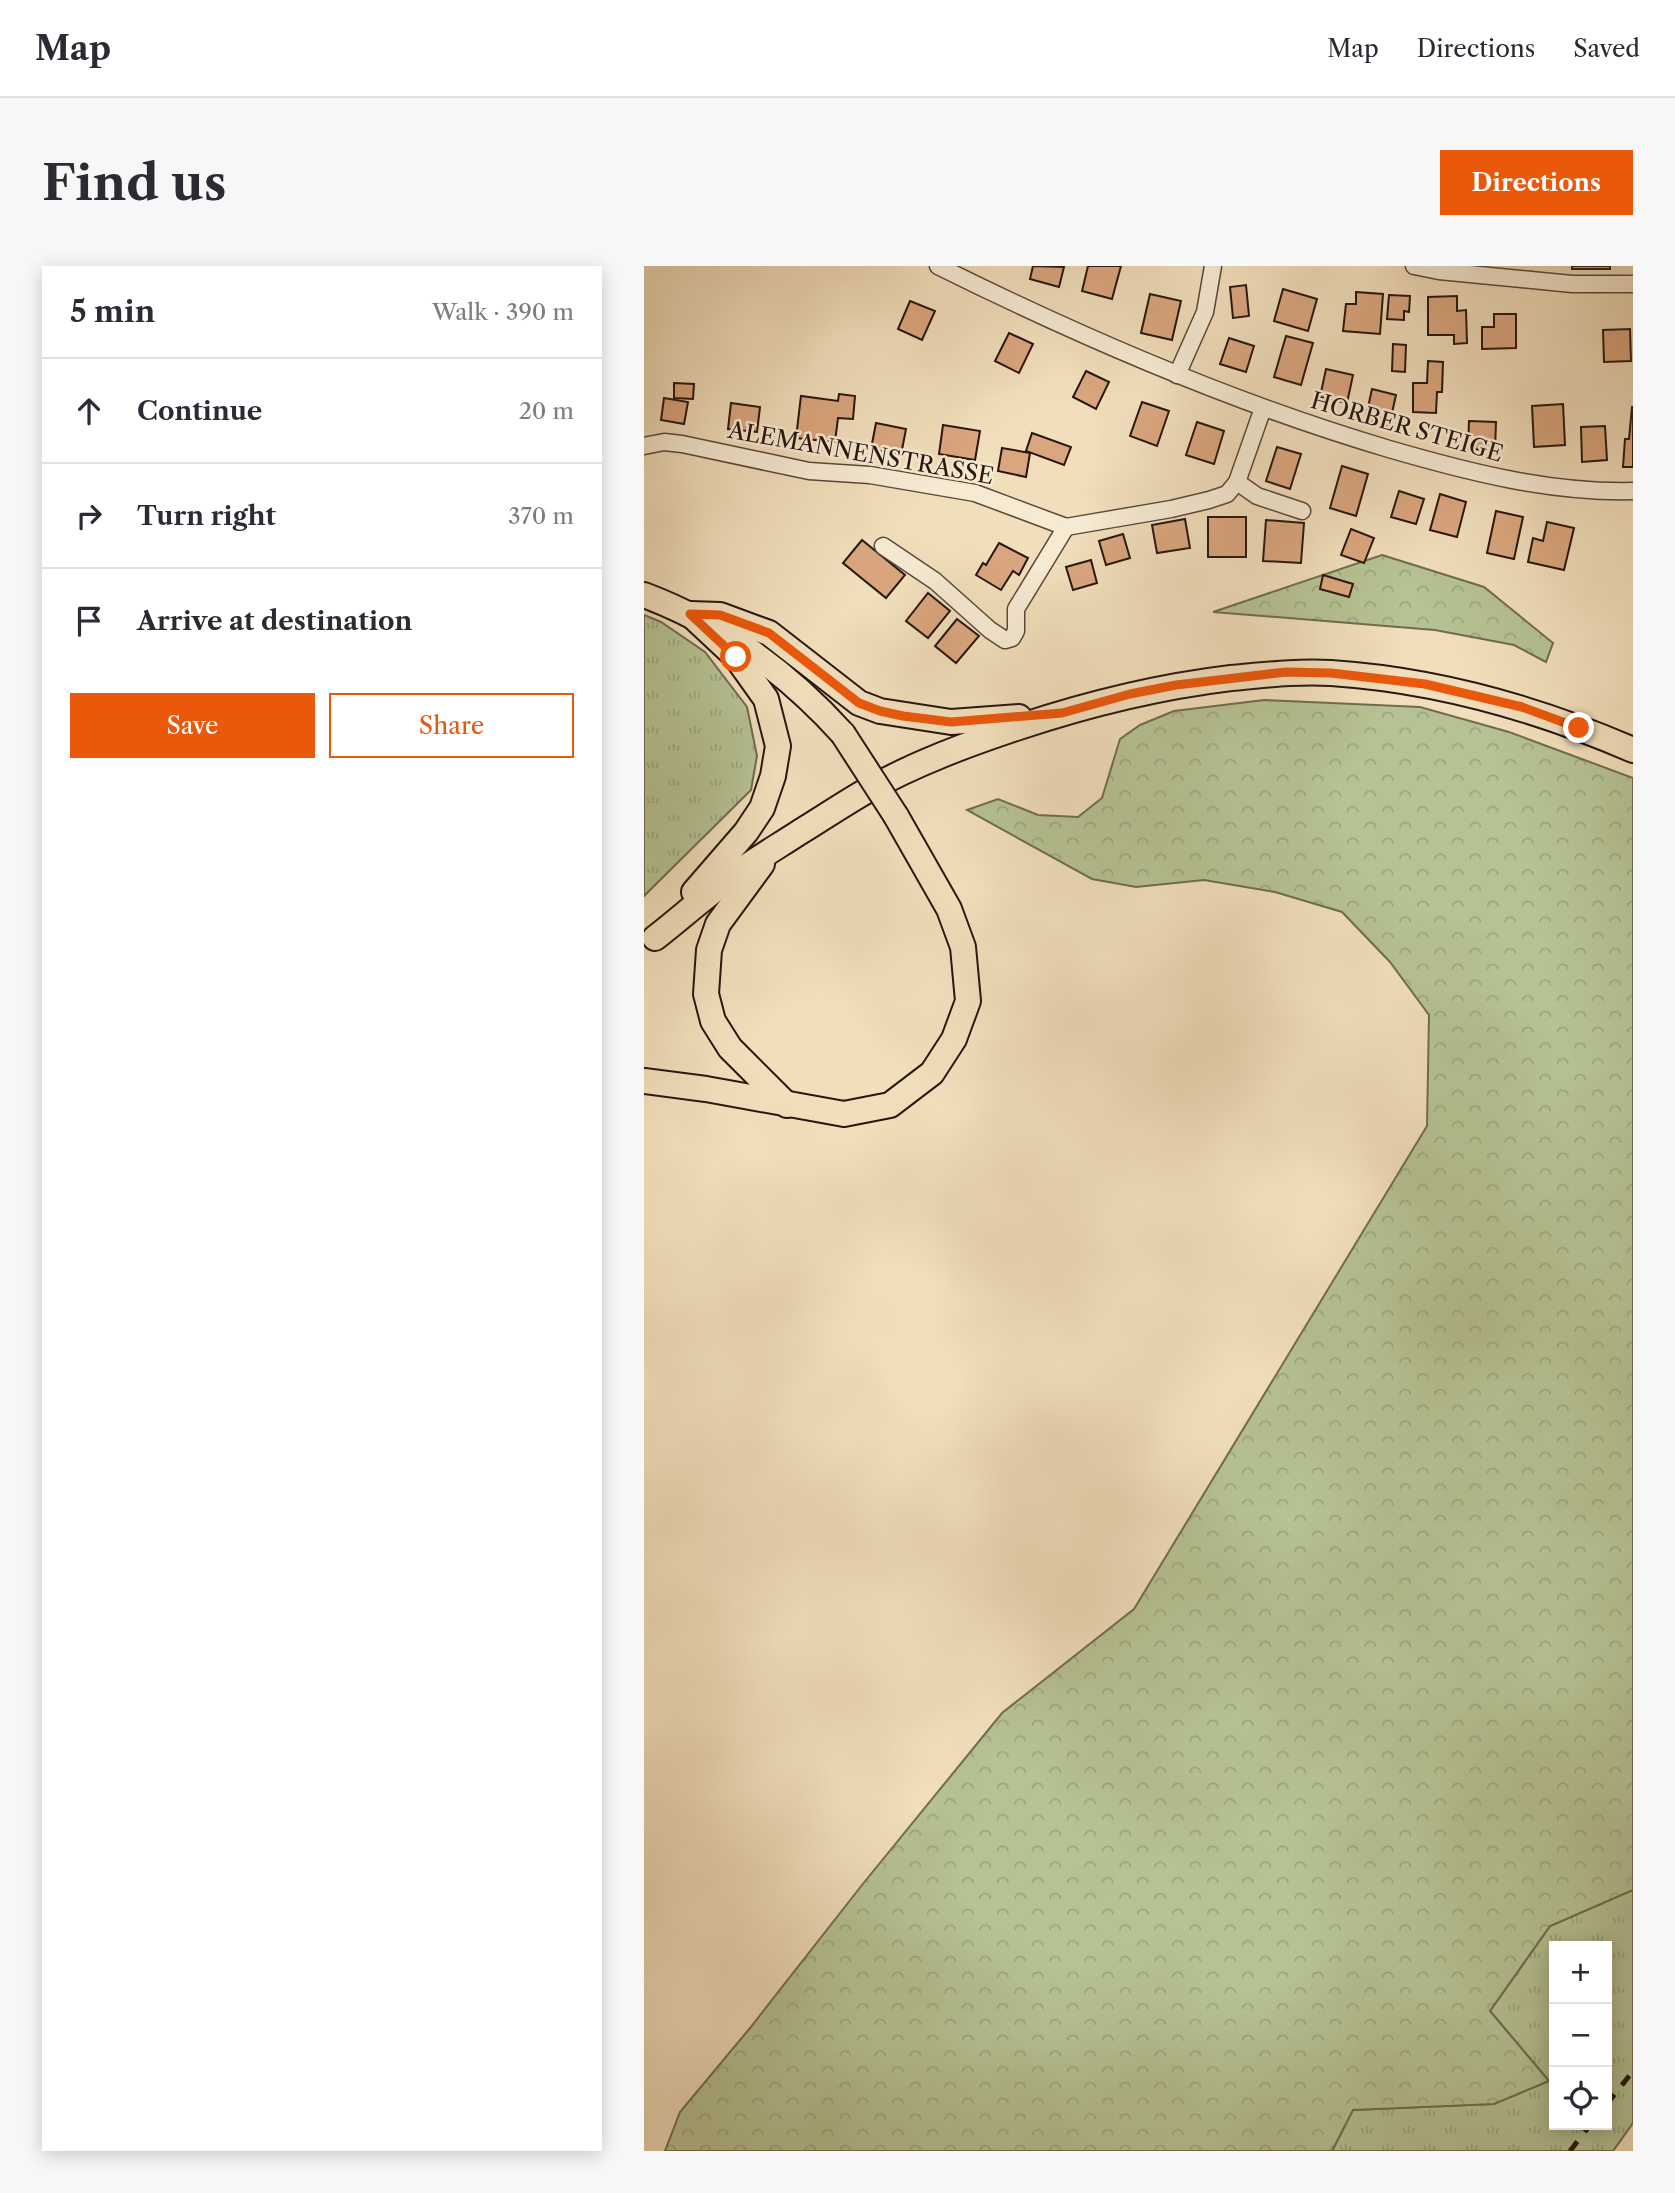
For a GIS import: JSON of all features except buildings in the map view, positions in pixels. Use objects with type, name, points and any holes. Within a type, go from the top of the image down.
[{"type":"main road","points":[[644,595],[710,624],[755,654],[808,697],[843,734],[896,816],[949,909],[963,947],[968,1001],[954,1039],[932,1073],[890,1105],[845,1114],[706,1089],[644,1081]]},
{"type":"main road","points":[[690,614],[720,615],[769,633],[859,703],[880,711],[951,722],[1062,713]]},
{"type":"main road","points":[[650,945],[746,832],[762,808],[774,776],[778,746],[766,699],[736,657],[690,614]]},
{"type":"main road","points":[[650,945],[722,884],[866,791],[916,765],[984,738],[1130,694],[1176,685],[1286,672],[1331,673],[1414,682],[1492,699],[1548,716],[1633,750]]},
{"type":"main road","points":[[774,849],[718,924],[709,950],[706,994],[713,1021],[730,1048],[787,1105]]},
{"type":"street","name":"HORBER STEIGE","points":[[938,266],[1081,334],[1177,375],[1348,437],[1486,475],[1577,489],[1633,491]]},
{"type":"street","points":[[1177,375],[1205,312],[1213,266]]},
{"type":"street","points":[[1414,266],[1572,284],[1633,284]]},
{"type":"street","points":[[883,546],[934,581],[990,630],[1005,640],[1012,638],[1016,631],[1016,609],[1066,527],[1209,500],[1227,494],[1237,482],[1263,408]]},
{"type":"street","name":"ALEMANNENSTRASSE","points":[[644,446],[664,442],[682,444],[721,450],[809,471],[870,475],[975,493],[1066,527]]},
{"type":"street","points":[[1237,482],[1257,496],[1302,511]]},
{"type":"green space","points":[[1382,555],[1484,587],[1553,643],[1546,662],[1514,645],[1435,630],[1213,612]]},
{"type":"green space","points":[[644,615],[661,622],[705,652],[747,707],[757,756],[751,790],[644,896]]},
{"type":"green space","points":[[1264,700],[1420,707],[1509,732],[1633,778],[1633,1890],[1550,1926],[1490,2011],[1549,2081],[1494,2104],[1353,2110],[1332,2151],[665,2151],[680,2112],[1002,1713],[1134,1609],[1427,1126],[1429,1015],[1390,962],[1342,912],[1275,892],[1204,880],[1136,887],[1092,879],[967,810],[998,799],[1038,815],[1078,817],[1102,798],[1120,739],[1140,725],[1174,711]]},
{"type":"green space","points":[[1633,1890],[1633,2123],[1613,2151],[1332,2151],[1353,2110],[1493,2104],[1549,2081],[1490,2011],[1550,1926]]},
{"type":"railway","points":[[1612,2098],[1633,2071]]},
{"type":"railway","points":[[1570,2151],[1586,2130]]},
{"type":"route","points":[[736,657],[690,614],[720,615],[769,633],[859,703],[903,716],[951,722],[1062,713],[1130,694],[1176,685],[1286,672],[1331,673],[1425,684],[1522,707],[1579,728]]}]
